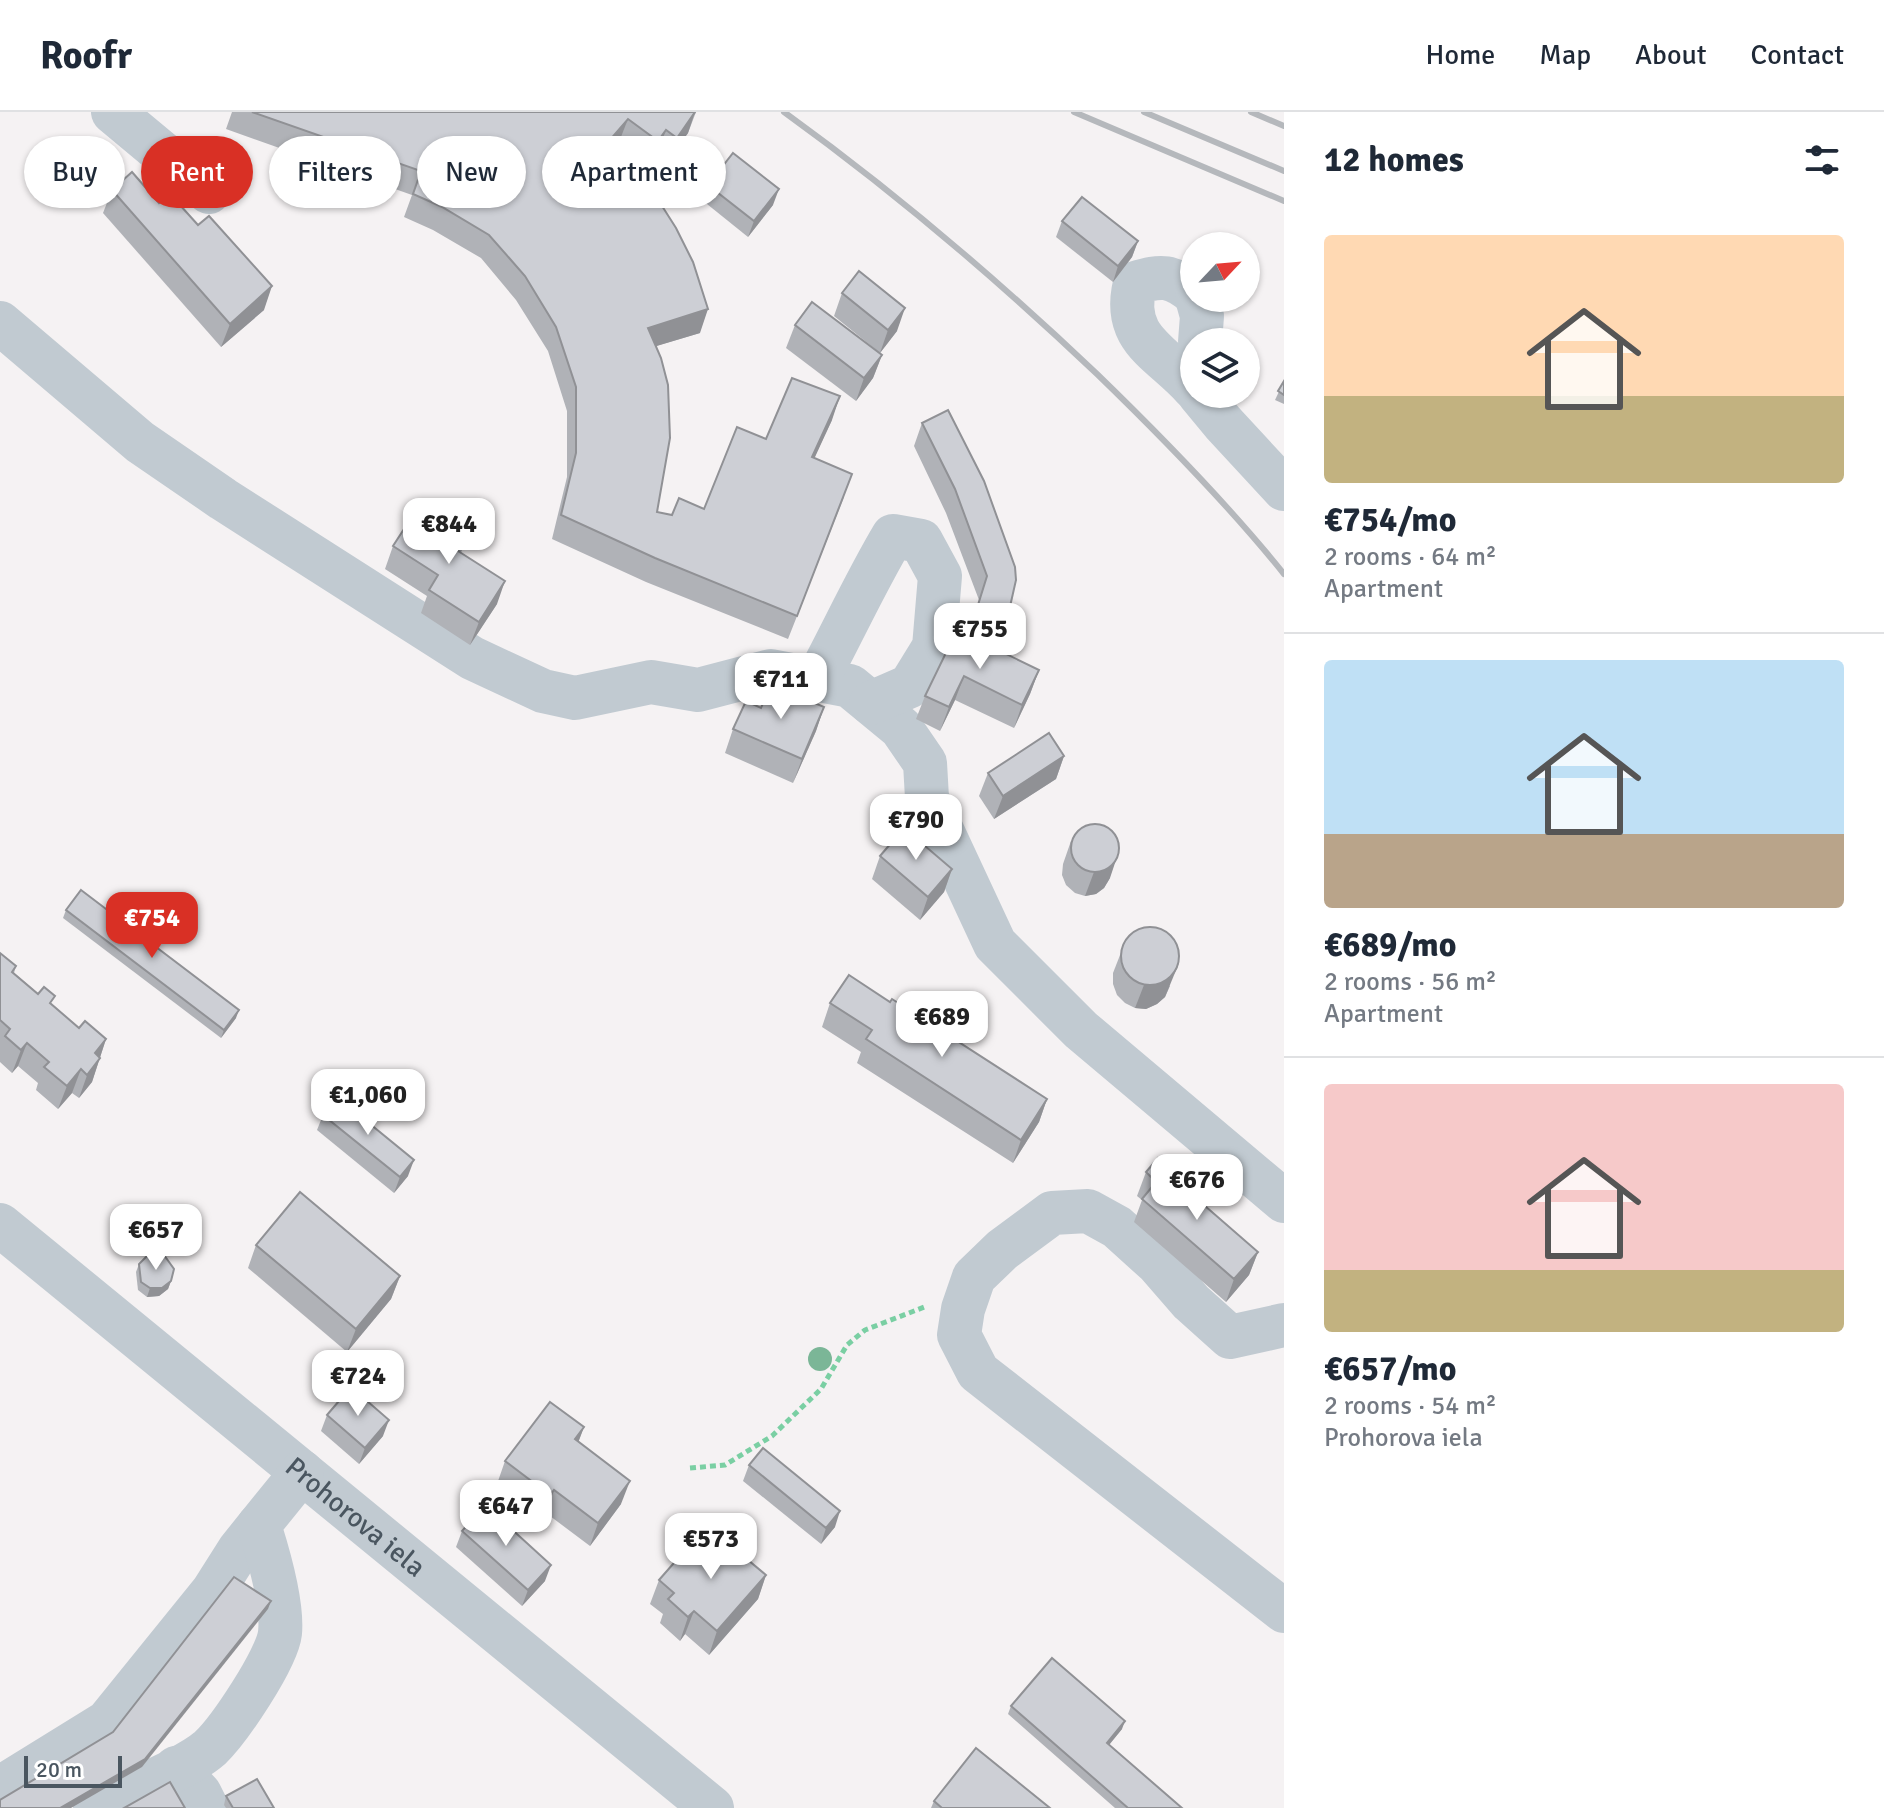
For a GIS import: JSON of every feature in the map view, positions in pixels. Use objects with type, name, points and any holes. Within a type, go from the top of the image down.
[{"type":"street","points":[[113,112],[142,136]]},
{"type":"street","points":[[1180,282],[1157,277],[1135,283],[1129,306],[1138,334],[1180,374]]},
{"type":"street","points":[[0,323],[140,442],[223,499],[472,658],[543,691],[575,698],[651,682],[698,690],[771,671],[850,686],[901,728],[925,763],[927,798],[995,944],[1081,1030],[1284,1201]]},
{"type":"street","points":[[1211,408],[1284,489]]},
{"type":"street","points":[[817,680],[867,580],[893,536],[921,541],[940,576],[934,647],[910,686],[871,703]]},
{"type":"street","points":[[1284,1325],[1230,1337],[1117,1227],[1088,1211],[1052,1213],[1002,1250],[974,1277],[963,1309],[959,1335],[978,1372],[1284,1611]]},
{"type":"street","name":"Prohorova iela","points":[[0,1225],[712,1808]]},
{"type":"street","points":[[0,1788],[107,1722],[213,1591],[239,1550],[302,1472]]},
{"type":"street","points":[[95,1808],[209,1748],[255,1690],[280,1634],[270,1559],[259,1525]]},
{"type":"street","points":[[176,1768],[200,1794],[207,1808]]},
{"type":"path","points":[[690,1468],[725,1465],[772,1436],[821,1389],[847,1345],[865,1330],[922,1309],[974,1277]]},
{"type":"building","points":[[252,112],[695,112],[678,136],[666,130],[662,136],[651,136],[628,119],[613,136],[542,136],[542,208],[663,208],[693,262],[708,309],[648,328],[668,385],[670,438],[657,512],[672,515],[679,498],[704,509],[737,427],[766,439],[792,378],[840,396],[812,457],[852,474],[797,616],[655,558],[561,515],[576,453],[576,387],[556,327],[525,276],[489,235],[444,208],[526,208],[526,136],[417,136],[417,170],[401,164],[401,136],[321,136]]},
{"type":"building","points":[[733,153],[779,189],[754,221],[726,199],[726,162]]},
{"type":"building","points":[[132,172],[141,182],[141,208],[183,208],[198,225],[209,216],[272,286],[230,324],[125,205],[125,178]]},
{"type":"building","points":[[1082,197],[1138,241],[1118,266],[1062,221]]},
{"type":"building","points":[[859,271],[905,308],[888,330],[842,293]]},
{"type":"building","points":[[812,302],[882,355],[864,378],[795,325]]},
{"type":"building","points":[[1284,381],[1284,395],[1278,391]]},
{"type":"building","points":[[948,410],[984,481],[1015,567],[1016,580],[1009,611],[978,605],[987,576],[955,489],[922,423]]},
{"type":"building","points":[[417,509],[465,540],[458,551],[505,581],[479,622],[429,590],[438,575],[393,546]]},
{"type":"building","points":[[957,630],[1039,670],[1022,705],[964,676],[949,707],[925,696]]},
{"type":"building","points":[[771,684],[824,707],[802,759],[733,729],[746,701],[761,708]]},
{"type":"building","points":[[1049,733],[1064,756],[1003,796],[988,773]]},
{"type":"building","points":[[1095,824],[1112,831],[1119,848],[1112,865],[1095,872],[1078,865],[1071,848],[1078,831]]},
{"type":"building","points":[[904,828],[952,869],[928,897],[880,856]]},
{"type":"building","points":[[81,890],[239,1010],[224,1030],[66,910]]},
{"type":"building","points":[[1150,927],[1161,929],[1170,936],[1177,945],[1177,967],[1170,976],[1161,983],[1150,985],[1139,983],[1130,976],[1123,967],[1121,956],[1123,945],[1130,936],[1139,929]]},
{"type":"building","points":[[0,953],[16,966],[12,972],[38,994],[44,987],[55,996],[50,1003],[79,1028],[85,1021],[106,1039],[95,1053],[100,1058],[87,1075],[81,1069],[67,1086],[44,1067],[49,1062],[27,1043],[21,1050],[5,1036],[10,1029],[0,1020]]},
{"type":"building","points":[[849,975],[890,1002],[892,999],[1047,1099],[1021,1140],[866,1039],[872,1030],[830,1003]]},
{"type":"building","points":[[337,1097],[414,1160],[400,1177],[323,1115]]},
{"type":"building","points":[[1158,1158],[1169,1167],[1166,1172],[1258,1252],[1234,1279],[1142,1199],[1156,1182],[1146,1172]]},
{"type":"building","points":[[300,1192],[400,1276],[356,1329],[256,1245]]},
{"type":"building","points":[[164,1255],[174,1269],[171,1281],[162,1288],[150,1288],[141,1282],[139,1264],[147,1256]]},
{"type":"building","points":[[351,1387],[389,1420],[365,1448],[327,1415]]},
{"type":"building","points":[[550,1402],[584,1427],[575,1439],[630,1481],[598,1523],[554,1490],[550,1495],[505,1461]]},
{"type":"building","points":[[763,1448],[840,1511],[826,1528],[749,1465]]},
{"type":"building","points":[[485,1505],[551,1565],[528,1590],[462,1531]]},
{"type":"building","points":[[702,1531],[731,1556],[736,1550],[766,1575],[717,1631],[694,1611],[688,1617],[668,1599],[674,1593],[659,1580]]},
{"type":"building","points":[[234,1577],[271,1601],[145,1759],[60,1808],[0,1808],[0,1800],[113,1732]]},
{"type":"building","points":[[1052,1658],[1125,1721],[1107,1743],[1182,1808],[1128,1808],[1011,1706]]},
{"type":"building","points":[[976,1748],[1050,1808],[942,1808],[934,1801]]},
{"type":"building","points":[[257,1779],[274,1808],[233,1808],[226,1796]]},
{"type":"building","points":[[170,1782],[185,1808],[124,1808]]},
{"type":"railway","points":[[784,112],[906,205],[1060,339],[1194,471],[1284,574]]},
{"type":"railway","points":[[1074,112],[1284,201]]},
{"type":"railway","points":[[1144,112],[1284,171]]},
{"type":"railway","points":[[1251,112],[1284,126]]}]
